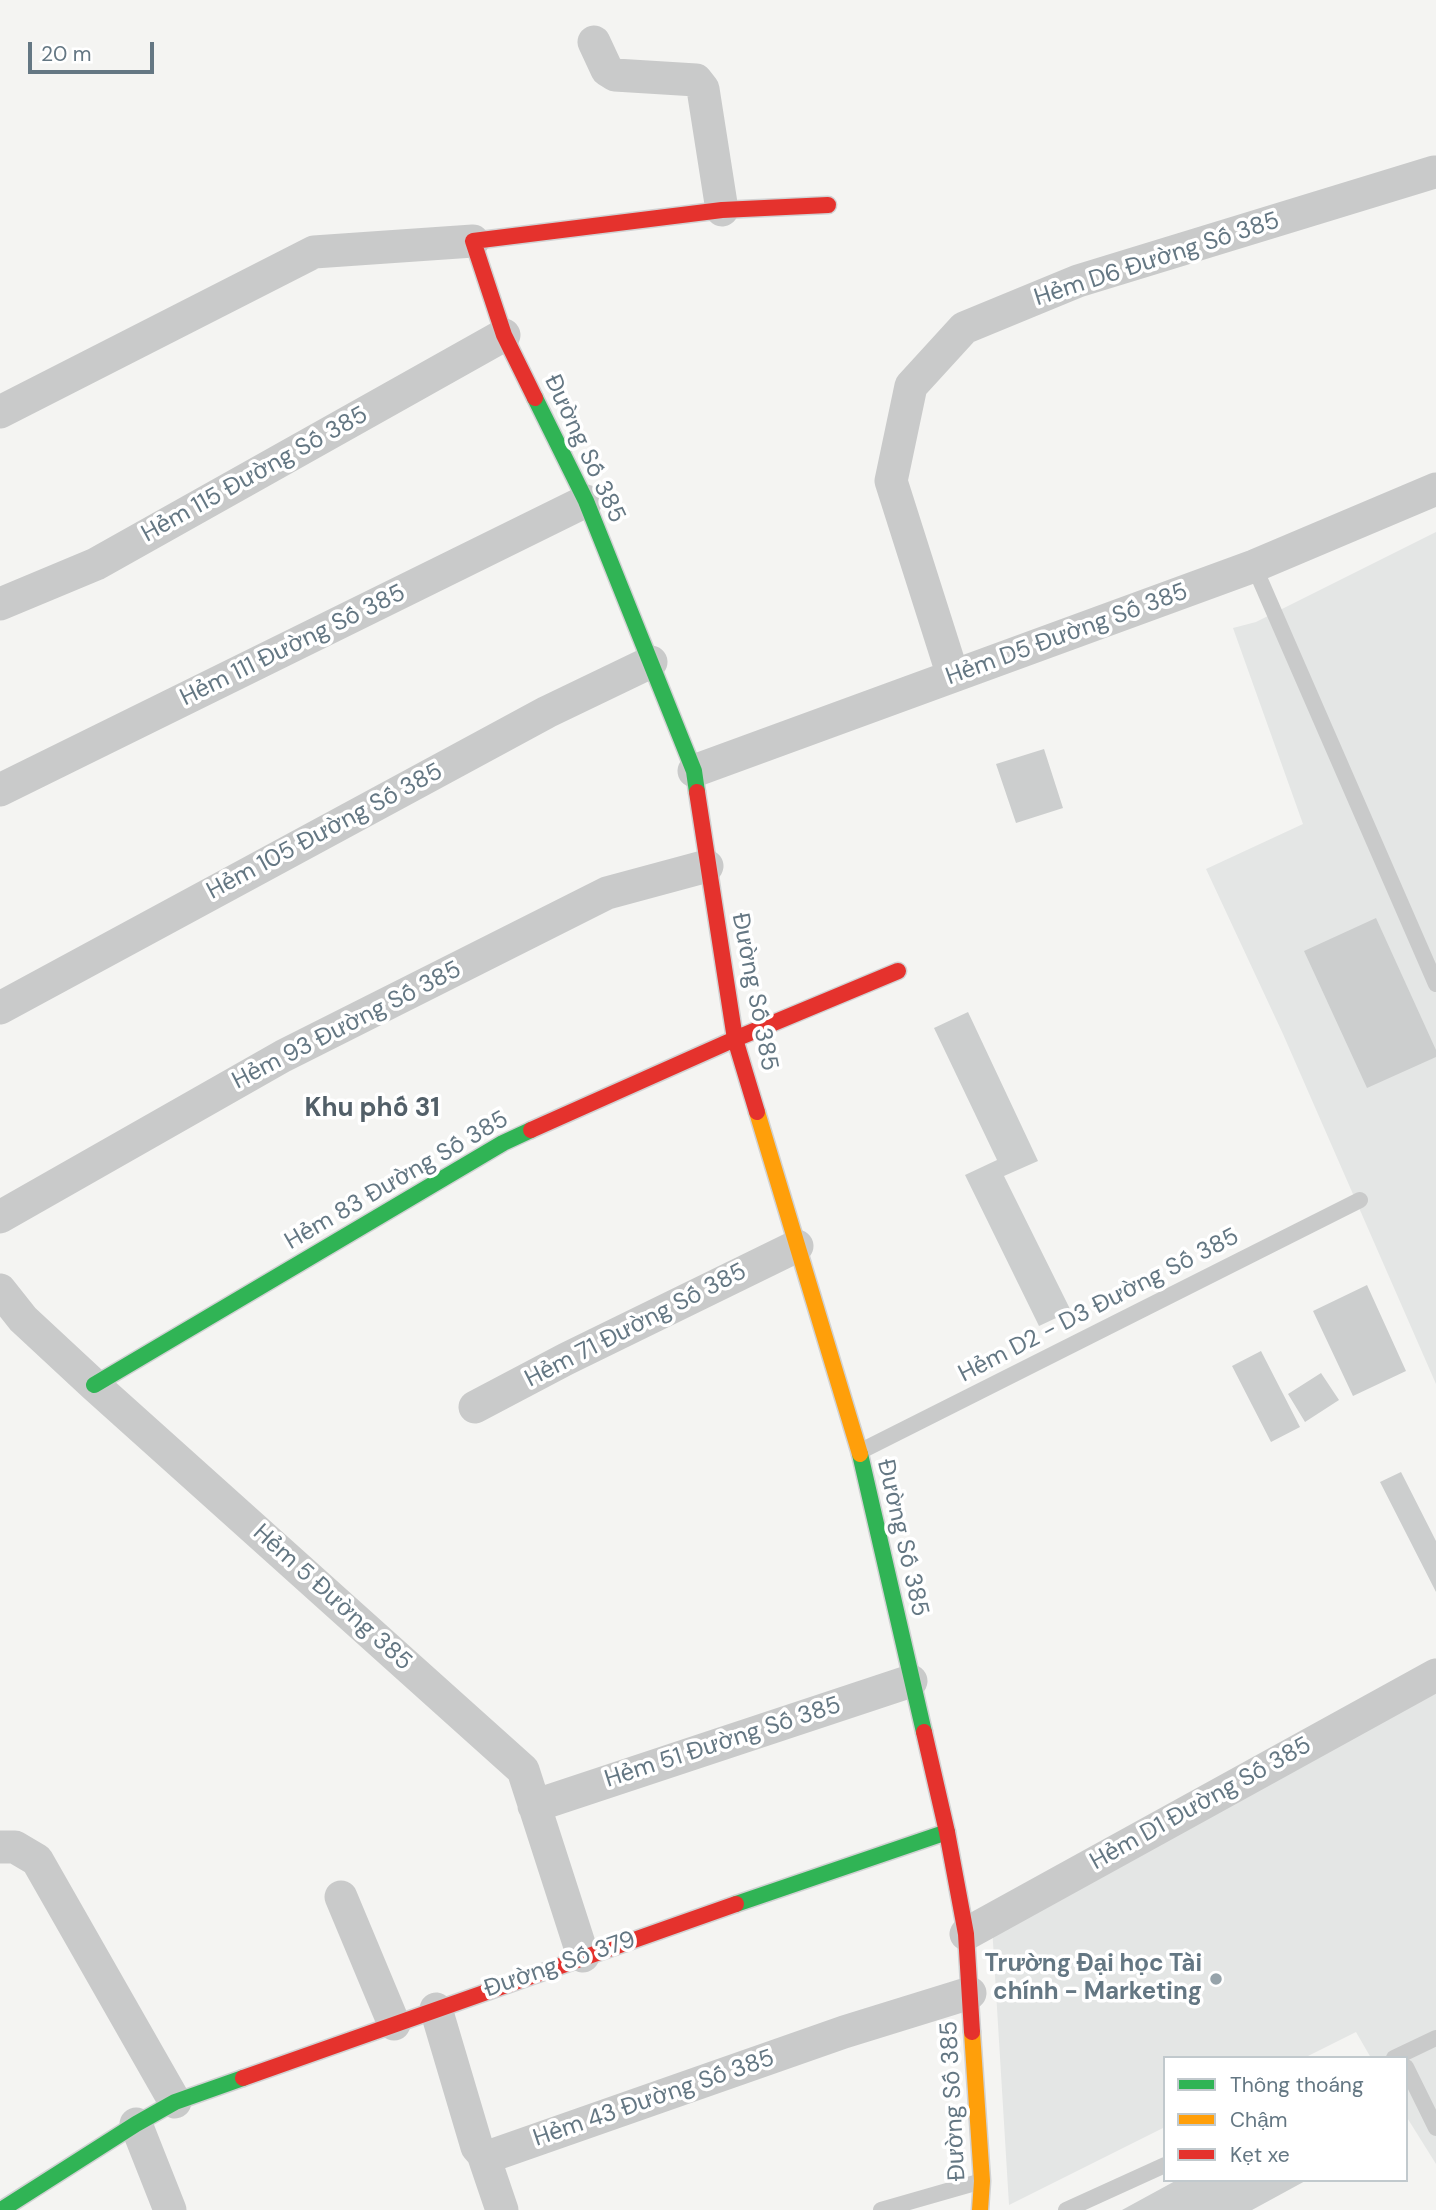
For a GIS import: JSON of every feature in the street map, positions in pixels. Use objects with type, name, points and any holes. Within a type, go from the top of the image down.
[{"type":"street","points":[[594,42],[607,70],[615,75],[696,80],[703,89],[722,210]]},
{"type":"street","name":"Hẻm D6 Đường Số 385","points":[[953,677],[891,481],[911,386],[964,328],[1078,281],[1434,172]]},
{"type":"street","points":[[0,412],[314,252],[473,241],[722,210],[828,205]]},
{"type":"street","name":"Đường Số 385","points":[[473,241],[504,335],[586,501],[694,771],[735,1039],[859,1452],[947,1832],[966,1934],[982,2181],[980,2210]]},
{"type":"street","name":"Hẻm 115 Đường Số 385","points":[[0,604],[96,564],[504,335]]},
{"type":"street","name":"Hẻm D5 Đường Số 385","points":[[694,771],[1254,566],[1436,489]]},
{"type":"street","name":"Hẻm 111 Đường Số 385","points":[[0,790],[586,501]]},
{"type":"street","name":"Hẻm 105 Đường Số 385","points":[[0,1008],[547,712],[651,662]]},
{"type":"street","name":"Hẻm 93 Đường Số 385","points":[[0,1217],[283,1056],[607,893],[707,866]]},
{"type":"street","name":"Hẻm 83 Đường Số 385","points":[[94,1385],[503,1143],[735,1039],[898,971]]},
{"type":"street","name":"Hẻm 71 Đường Số 385","points":[[475,1407],[797,1245]]},
{"type":"street","name":"Hẻm 5 Đường 385","points":[[0,1290],[23,1319],[94,1385],[523,1770],[583,1956]]},
{"type":"street","name":"Hẻm D1 Đường Số 385","points":[[966,1934],[1436,1675]]},
{"type":"street","name":"Hẻm 51 Đường Số 385","points":[[534,1806],[911,1681]]},
{"type":"street","name":"Đường Số 379","points":[[1,2210],[175,2102],[583,1956],[947,1832]]},
{"type":"street","points":[[0,1847],[15,1847],[37,1860],[175,2102]]},
{"type":"street","points":[[341,1897],[394,2024]]},
{"type":"street","name":"Hẻm 43 Đường Số 385","points":[[483,2154],[493,2155],[844,2032],[970,1993]]},
{"type":"street","points":[[436,2009],[477,2147],[483,2154],[502,2210]]},
{"type":"street","points":[[136,2124],[170,2210]]},
{"type":"lane","points":[[1254,566],[1436,984]]},
{"type":"lane","name":"Hẻm D2 - D3 Đường Số 385","points":[[859,1452],[1360,1200]]},
{"type":"lane","points":[[1406,2056],[1436,2038]]},
{"type":"lane","points":[[1408,2073],[1436,2128]]},
{"type":"lane","points":[[1066,2210],[1163,2166]]},
{"type":"lane","points":[[881,2210],[982,2181]]},
{"type":"shaded area","points":[[1436,532],[1436,1384],[1283,1034],[1206,869],[1303,824],[1233,628],[1256,622]]},
{"type":"shaded area","name":"Trường Đại học Tài chính - Marketing","points":[[1436,1682],[1436,2164],[1408,2119],[1408,2056],[1370,2056],[1356,2032],[1308,2056],[1163,2056],[1163,2128],[1009,2205],[992,1926]]},
{"type":"building","points":[[1044,749],[1063,808],[1016,823],[996,764]]},
{"type":"building","points":[[1376,918],[1436,1050],[1436,1057],[1367,1088],[1304,951]]},
{"type":"building","points":[[968,1012],[1038,1161],[1004,1176],[1071,1311],[1039,1326],[965,1175],[997,1160],[934,1028]]},
{"type":"building","points":[[1367,1285],[1406,1371],[1353,1396],[1313,1311]]},
{"type":"building","points":[[1261,1351],[1300,1427],[1271,1442],[1232,1366]]},
{"type":"building","points":[[1321,1373],[1339,1400],[1305,1422],[1288,1394]]},
{"type":"building","points":[[1401,1472],[1436,1541],[1436,1592],[1380,1482]]},
{"type":"building","points":[[1173,2182],[1303,2182],[1252,2210],[1122,2210]]},
{"type":"traffic: fast","points":[[535,398],[586,501],[694,771],[697,792]]},
{"type":"traffic: fast","points":[[94,1385],[503,1143],[531,1130]]},
{"type":"traffic: fast","points":[[860,1454],[924,1732]]},
{"type":"traffic: fast","points":[[736,1904],[947,1832]]},
{"type":"traffic: fast","points":[[1,2210],[175,2102],[243,2078]]},
{"type":"traffic: slow","points":[[757,1112],[860,1454]]},
{"type":"traffic: slow","points":[[972,2032],[982,2181],[980,2210]]},
{"type":"traffic: jam","points":[[535,398],[504,335],[473,241],[722,210],[828,205]]},
{"type":"traffic: jam","points":[[697,792],[735,1039],[757,1112]]},
{"type":"traffic: jam","points":[[531,1130],[735,1039],[898,971]]},
{"type":"traffic: jam","points":[[924,1732],[947,1832],[966,1934],[972,2032]]},
{"type":"traffic: jam","points":[[243,2078],[736,1904]]},
{"type":"place","name":"Trường Đại học Tài chính - Marketing","points":[[1216,1979]]},
{"type":"district","name":"Khu phố 31","points":[[372,1109]]}]
